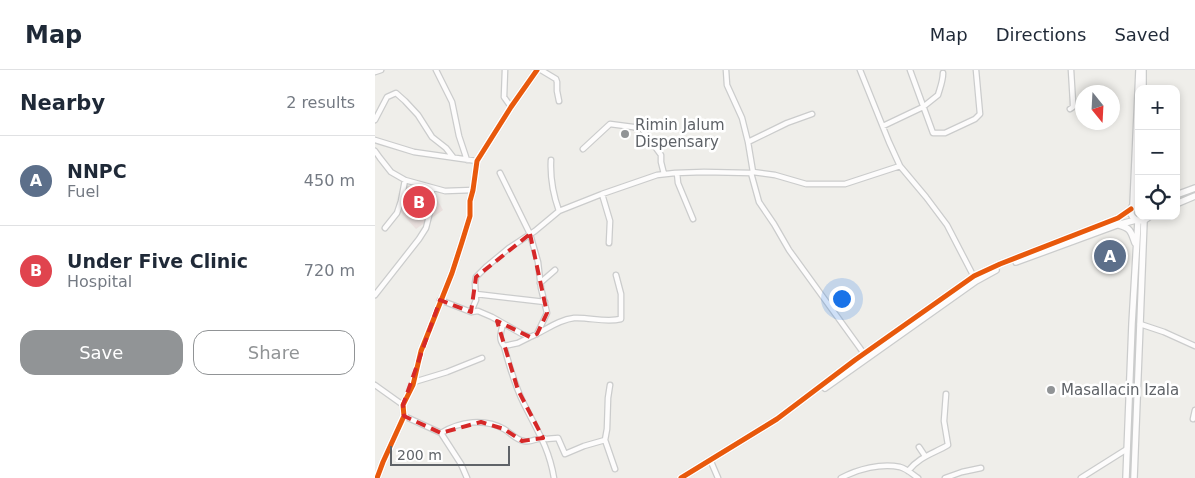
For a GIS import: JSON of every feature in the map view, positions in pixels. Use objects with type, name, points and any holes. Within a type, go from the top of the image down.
[{"type":"street","points":[[375,72],[381,70]]},
{"type":"street","points":[[436,70],[452,102],[459,136],[467,160]]},
{"type":"street","points":[[505,70],[504,96],[511,107]]},
{"type":"street","points":[[377,478],[404,416],[403,405],[414,382],[421,350],[452,273],[465,233],[470,216],[470,201],[477,161],[537,70]]},
{"type":"street","points":[[541,70],[556,79],[559,101]]},
{"type":"street","points":[[726,70],[727,85],[742,118],[759,202],[789,250],[866,356]]},
{"type":"street","points":[[860,70],[900,166],[947,225],[975,278]]},
{"type":"street","points":[[910,70],[933,133],[945,133],[975,119],[980,114],[975,70]]},
{"type":"street","points":[[1070,109],[1073,107],[1071,70]]},
{"type":"street","points":[[1141,70],[1143,85]]},
{"type":"street","points":[[1135,216],[1131,215],[1134,205],[1141,70]]},
{"type":"street","points":[[883,126],[923,107],[938,96],[943,73]]},
{"type":"street","points":[[375,120],[387,97],[396,93],[418,115],[432,137],[446,148],[453,157]]},
{"type":"street","points":[[748,142],[787,123],[812,114]]},
{"type":"street","points":[[583,149],[610,124],[642,129],[661,154],[664,174]]},
{"type":"street","points":[[375,140],[414,152],[477,161]]},
{"type":"street","points":[[375,150],[391,172],[405,180],[445,191],[473,190]]},
{"type":"street","points":[[551,160],[550,177],[559,212]]},
{"type":"street","points":[[471,312],[476,300],[476,277],[493,261],[559,212],[627,185],[664,174],[703,172],[775,175],[806,184],[845,184],[900,166]]},
{"type":"street","points":[[500,173],[530,234],[538,262],[540,283],[547,313],[537,334]]},
{"type":"street","points":[[677,173],[678,183],[693,219]]},
{"type":"street","points":[[385,228],[397,213],[405,180]]},
{"type":"street","points":[[375,295],[426,228],[430,212],[432,188]]},
{"type":"street","points":[[1180,194],[1195,188]]},
{"type":"street","points":[[602,194],[609,222],[609,243]]},
{"type":"street","points":[[1180,202],[1195,196]]},
{"type":"street","points":[[681,478],[777,420],[975,278],[1000,264],[1118,218],[1134,205]]},
{"type":"street","points":[[975,278],[1117,225],[1138,220]]},
{"type":"street","points":[[1126,478],[1136,246],[1142,220]]},
{"type":"street","points":[[1134,478],[1142,220]]},
{"type":"street","points":[[1117,225],[1127,227],[1130,230],[1136,246]]},
{"type":"street","points":[[540,283],[555,270]]},
{"type":"street","points":[[503,346],[518,343],[557,323],[572,318],[610,321],[621,319],[621,294],[616,275]]},
{"type":"street","points":[[476,294],[545,302]]},
{"type":"street","points":[[440,300],[471,312],[478,312],[492,317],[530,337]]},
{"type":"street","points":[[503,324],[500,337],[501,344],[523,402],[543,438],[554,478]]},
{"type":"street","points":[[1140,324],[1195,346]]},
{"type":"street","points":[[687,478],[779,422],[866,356]]},
{"type":"street","points":[[414,382],[447,372],[482,358]]},
{"type":"street","points":[[375,385],[403,405]]},
{"type":"street","points":[[610,385],[605,440],[615,469]]},
{"type":"street","points":[[908,470],[915,462],[948,445],[944,421],[946,394]]},
{"type":"street","points":[[1193,419],[1195,410]]},
{"type":"street","points":[[404,416],[441,433],[461,464],[467,478]]},
{"type":"street","points":[[441,433],[456,426],[481,422],[504,429],[516,439],[522,441],[558,438],[565,454],[605,440]]},
{"type":"street","points":[[919,447],[925,456]]},
{"type":"street","points":[[1081,478],[1127,449]]},
{"type":"street","points":[[712,464],[718,478]]},
{"type":"street","points":[[841,478],[882,466],[900,467],[908,470],[918,478]]},
{"type":"street","points":[[945,478],[981,468]]},
{"type":"highlighted area","points":[[530,234],[547,313],[537,334],[530,337],[497,321],[518,390],[543,438],[522,441],[504,429],[481,422],[441,433],[404,416],[403,405],[440,300],[471,312],[476,277]]},
{"type":"shaded area","points":[[403,184],[434,194],[443,210],[416,229],[398,209]]},
{"type":"cycle path","points":[[377,478],[404,416],[403,405],[413,385],[421,351],[452,273],[462,242],[470,216],[470,201],[477,161],[537,70]]},
{"type":"cycle path","points":[[681,478],[777,419],[855,360],[974,276],[1118,218],[1131,209]]},
{"type":"place","name":"Rimin Jalum Dispensary","points":[[625,134]]},
{"type":"place","name":"Under Five Clinic","points":[[419,202]]},
{"type":"place","name":"NNPC","points":[[1110,256]]},
{"type":"place","name":"Masallacin Izala","points":[[1051,390]]}]
